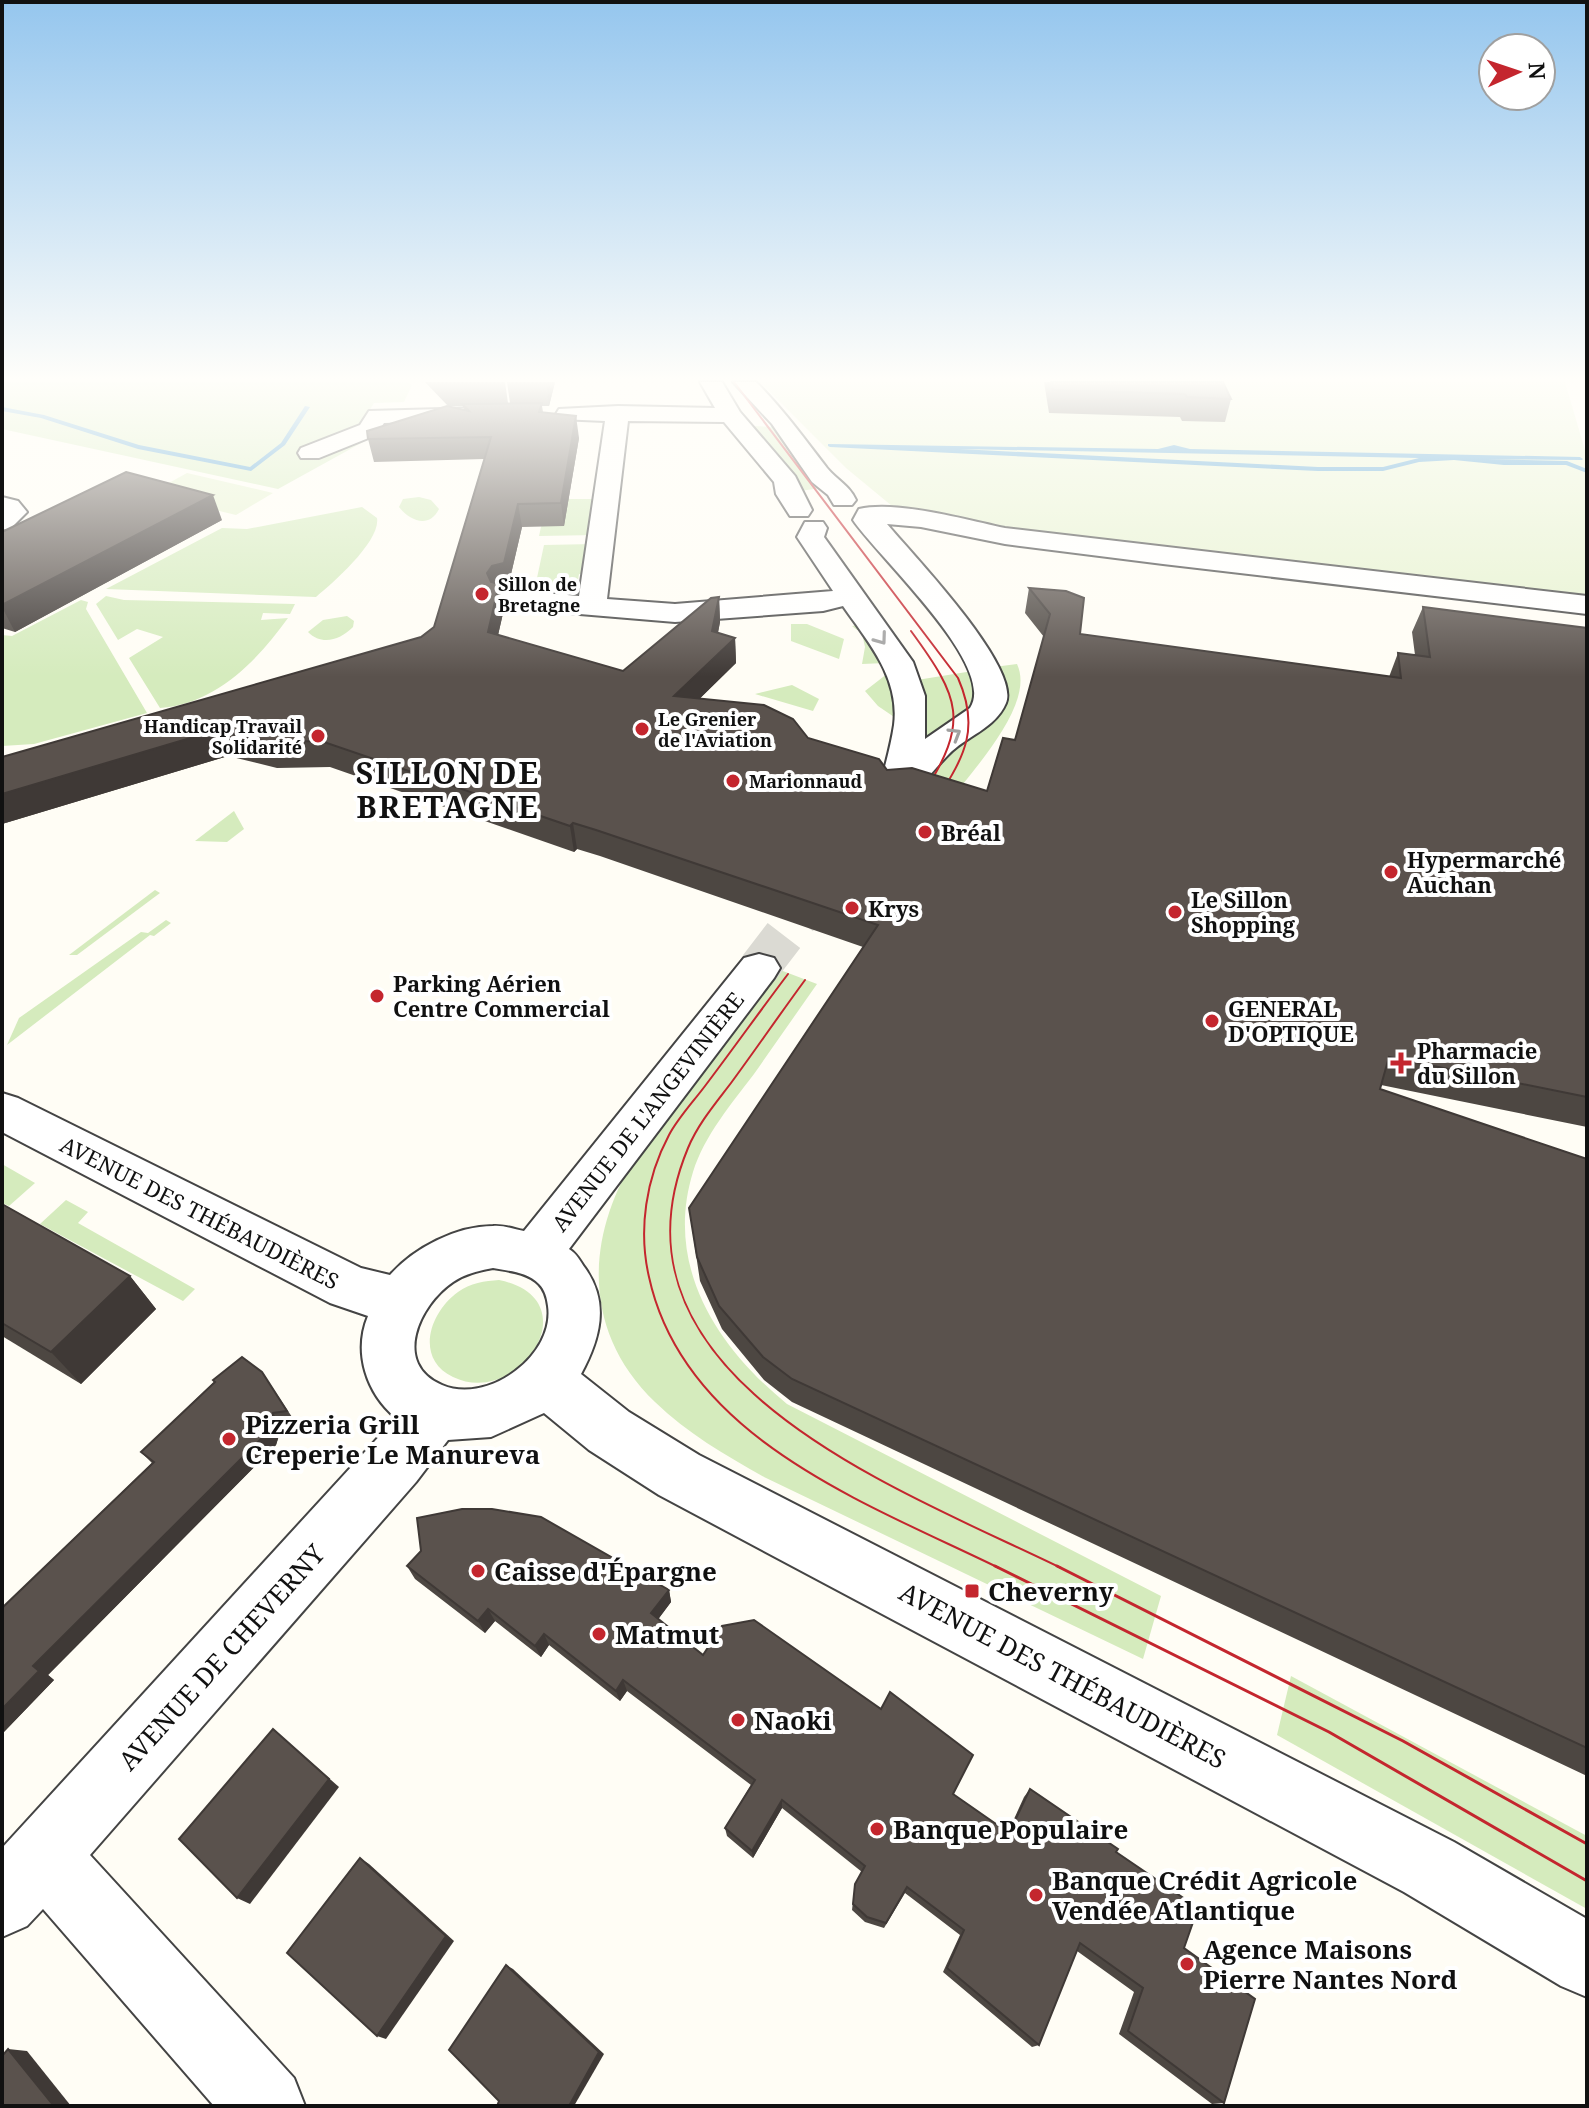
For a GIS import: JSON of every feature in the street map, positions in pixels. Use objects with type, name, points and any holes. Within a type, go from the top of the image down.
[{"type":"street","points":[[592,605],[609,480]]},
{"type":"street","points":[[785,480],[789,494],[839,519],[878,530],[979,654],[992,686],[991,701],[982,715],[941,742],[898,786],[913,705],[897,662],[810,537],[839,519],[921,519],[1005,536],[1587,605]]},
{"type":"street","points":[[825,480],[839,491],[839,519]]},
{"type":"street","points":[[508,599],[675,613],[823,602],[850,596]]},
{"type":"street","name":"AVENUE DE L'ANGEVINIÈRE","points":[[535,1255],[759,968]]},
{"type":"street","name":"AVENUE DES THÉBAUDIÈRES","points":[[2,1111],[348,1287],[380,1297],[402,1298]]},
{"type":"street","points":[[507,1248],[535,1255],[549,1263],[569,1286],[576,1317],[569,1350],[547,1381],[519,1401],[485,1413],[436,1411],[417,1402],[402,1389],[392,1373],[387,1336],[402,1298],[427,1272],[470,1251],[507,1248]]},
{"type":"street","name":"AVENUE DES THÉBAUDIÈRES","points":[[547,1381],[609,1431],[679,1475],[1417,1861],[1587,1960]]},
{"type":"street","name":"AVENUE DE CHEVERNY","points":[[23,1878],[396,1462],[436,1411]]},
{"type":"street","points":[[23,1878],[266,2106]]},
{"type":"green space","points":[[174,480],[219,480],[273,493],[236,515],[149,494]]},
{"type":"green space","points":[[238,480],[294,480],[278,489]]},
{"type":"green space","points":[[792,480],[815,480],[821,488],[800,491]]},
{"type":"green space","points":[[861,480],[1587,480],[1587,600],[1000,529],[892,506]]},
{"type":"green space","points":[[419,497],[431,500],[439,509],[425,521],[408,516],[399,507],[403,499]]},
{"type":"green space","points":[[555,499],[601,499],[596,535],[539,536]]},
{"type":"green space","points":[[362,507],[377,518],[372,538],[354,561],[316,597],[106,589],[222,528],[247,529]]},
{"type":"green space","points":[[594,544],[590,574],[579,574],[577,587],[569,591],[534,592],[544,545]]},
{"type":"green space","points":[[106,596],[124,600],[295,604],[290,614],[263,613],[261,620],[288,618],[263,650],[233,678],[199,698],[160,708],[129,658],[163,637],[137,629],[118,640],[96,604]]},
{"type":"green space","points":[[81,600],[88,602],[86,609],[147,713],[34,744],[2,746],[2,635],[12,636]]},
{"type":"green space","points":[[347,616],[354,621],[353,627],[337,638],[319,639],[308,632],[323,620]]},
{"type":"green space","points":[[791,624],[807,624],[844,639],[839,659],[791,641]]},
{"type":"green space","points":[[864,624],[887,657],[898,681],[902,707],[900,721],[878,706],[865,691],[892,670],[886,663],[862,664],[863,638],[870,636],[865,629],[857,630],[852,626]]},
{"type":"green space","points":[[1017,664],[1021,680],[1010,716],[999,736],[950,801],[920,779],[948,746],[994,667]]},
{"type":"green space","points":[[979,670],[974,706],[919,753],[917,680]]},
{"type":"green space","points":[[792,685],[819,699],[813,711],[755,694]]},
{"type":"green space","points":[[234,811],[244,829],[227,842],[195,841]]},
{"type":"green space","points":[[155,890],[160,893],[77,955],[69,955]]},
{"type":"green space","points":[[166,920],[171,923],[154,936],[150,935],[7,1045],[19,1018],[141,932],[148,933]]},
{"type":"green space","points":[[775,968],[817,984],[719,1120],[693,1172],[686,1207],[686,1240],[692,1272],[703,1302],[739,1357],[787,1404],[1161,1596],[1143,1659],[764,1477],[735,1460],[693,1434],[655,1402],[631,1374],[614,1345],[603,1314],[599,1282],[601,1249],[620,1184],[644,1144]]},
{"type":"green space","points":[[2,1164],[35,1183],[9,1206],[2,1203]]},
{"type":"green space","points":[[66,1200],[88,1212],[78,1223],[195,1289],[183,1301],[40,1224]]},
{"type":"green space","points":[[499,1280],[526,1291],[540,1308],[543,1327],[536,1348],[521,1365],[501,1378],[478,1383],[453,1377],[433,1359],[430,1335],[434,1323],[448,1301],[463,1289]]},
{"type":"green space","points":[[1291,1676],[1587,1836],[1587,1909],[1277,1735]]},
{"type":"building","points":[[109,480],[158,480],[213,495],[2,605],[2,532]]},
{"type":"building","points":[[478,480],[565,480],[561,503],[518,504],[504,563],[492,566],[487,573],[491,582],[499,584],[488,632],[623,671],[711,598],[719,597],[712,631],[735,638],[674,696],[764,705],[793,719],[808,738],[879,759],[887,770],[912,768],[987,791],[1003,738],[1015,740],[1050,614],[1029,588],[1066,591],[1084,598],[1080,634],[1401,678],[1398,653],[1430,657],[1423,607],[1587,628],[1587,1097],[1389,1057],[1380,1089],[1587,1159],[1587,1748],[792,1379],[763,1357],[719,1306],[697,1257],[689,1208],[878,925],[596,830],[573,823],[570,826],[321,741],[267,742],[217,730],[2,794],[2,757],[421,637],[434,627]]},
{"type":"building","points":[[2,1204],[130,1276],[51,1352],[2,1323]]},
{"type":"building","points":[[242,1357],[262,1372],[287,1411],[273,1413],[267,1433],[33,1666],[39,1671],[2,1709],[2,1608],[154,1462],[141,1452],[215,1382],[213,1380]]},
{"type":"building","points":[[462,1509],[492,1509],[541,1517],[669,1590],[651,1613],[703,1655],[722,1626],[754,1620],[881,1709],[890,1692],[973,1755],[953,1794],[1009,1833],[1030,1789],[1198,1908],[1184,1948],[1255,1999],[1224,2103],[1128,2031],[1143,1988],[1080,1943],[1039,2045],[947,1968],[964,1930],[907,1887],[886,1923],[867,1917],[853,1904],[855,1884],[865,1866],[782,1800],[752,1851],[725,1828],[755,1780],[623,1680],[616,1691],[544,1634],[535,1646],[488,1609],[478,1621],[407,1566],[421,1551],[417,1518]]},
{"type":"building","points":[[273,1729],[329,1779],[237,1898],[179,1839]]},
{"type":"building","points":[[360,1858],[446,1936],[377,2036],[287,1953]]},
{"type":"building","points":[[506,1965],[599,2052],[569,2106],[497,2106],[499,2101],[449,2050]]},
{"type":"building","points":[[8,2049],[54,2106],[2,2106],[2,2056]]},
{"type":"tunnel","points":[[759,968],[831,874]]},
{"type":"tram line","points":[[808,480],[958,678],[968,712],[966,741],[956,768],[938,798]]},
{"type":"tram line","points":[[911,631],[940,674],[953,710],[953,728],[948,747],[923,794]]},
{"type":"tram line","points":[[788,974],[677,1122],[661,1152],[650,1186],[644,1223],[649,1277],[669,1333],[700,1381],[740,1423],[787,1458],[839,1490],[999,1568]]},
{"type":"tram line","points":[[805,980],[707,1114],[688,1148],[670,1229],[684,1300],[723,1362],[780,1416],[850,1463],[924,1503],[1060,1568]]},
{"type":"tram line","points":[[995,1566],[1329,1732],[1587,1881]]},
{"type":"tram line","points":[[1060,1568],[1403,1741],[1587,1844]]},
{"type":"place","name":"Sillon de Bretagne","points":[[482,594]]},
{"type":"place","name":"Le Grenier de l'Aviation","points":[[642,729]]},
{"type":"place","name":"Handicap Travail Solidarité","points":[[318,736]]},
{"type":"place","name":"Marionnaud","points":[[733,781]]},
{"type":"place","name":"Bréal","points":[[925,832]]},
{"type":"place","name":"Hypermarché Auchan","points":[[1391,872]]},
{"type":"place","name":"Krys","points":[[852,908]]},
{"type":"place","name":"Le Sillon Shopping","points":[[1175,912]]},
{"type":"place","name":"Parking Aérien Centre Commercial","points":[[377,996]]},
{"type":"place","name":"GENERAL D'OPTIQUE","points":[[1212,1021]]},
{"type":"place","name":"Pharmacie du Sillon","points":[[1401,1063]]},
{"type":"place","name":"Pizzeria Grill Creperie Le Manureva","points":[[229,1439]]},
{"type":"place","name":"Caisse d'Épargne","points":[[478,1571]]},
{"type":"place","name":"Cheverny","points":[[972,1591]]},
{"type":"place","name":"Matmut","points":[[599,1634]]},
{"type":"place","name":"Naoki","points":[[738,1720]]},
{"type":"place","name":"Banque Populaire","points":[[877,1829]]},
{"type":"place","name":"Banque Crédit Agricole Vendée Atlantique","points":[[1036,1895]]},
{"type":"place","name":"Agence Maisons Pierre Nantes Nord","points":[[1187,1964]]},
{"type":"district","name":"SILLON DE BRETAGNE","points":[[448,789]]}]
